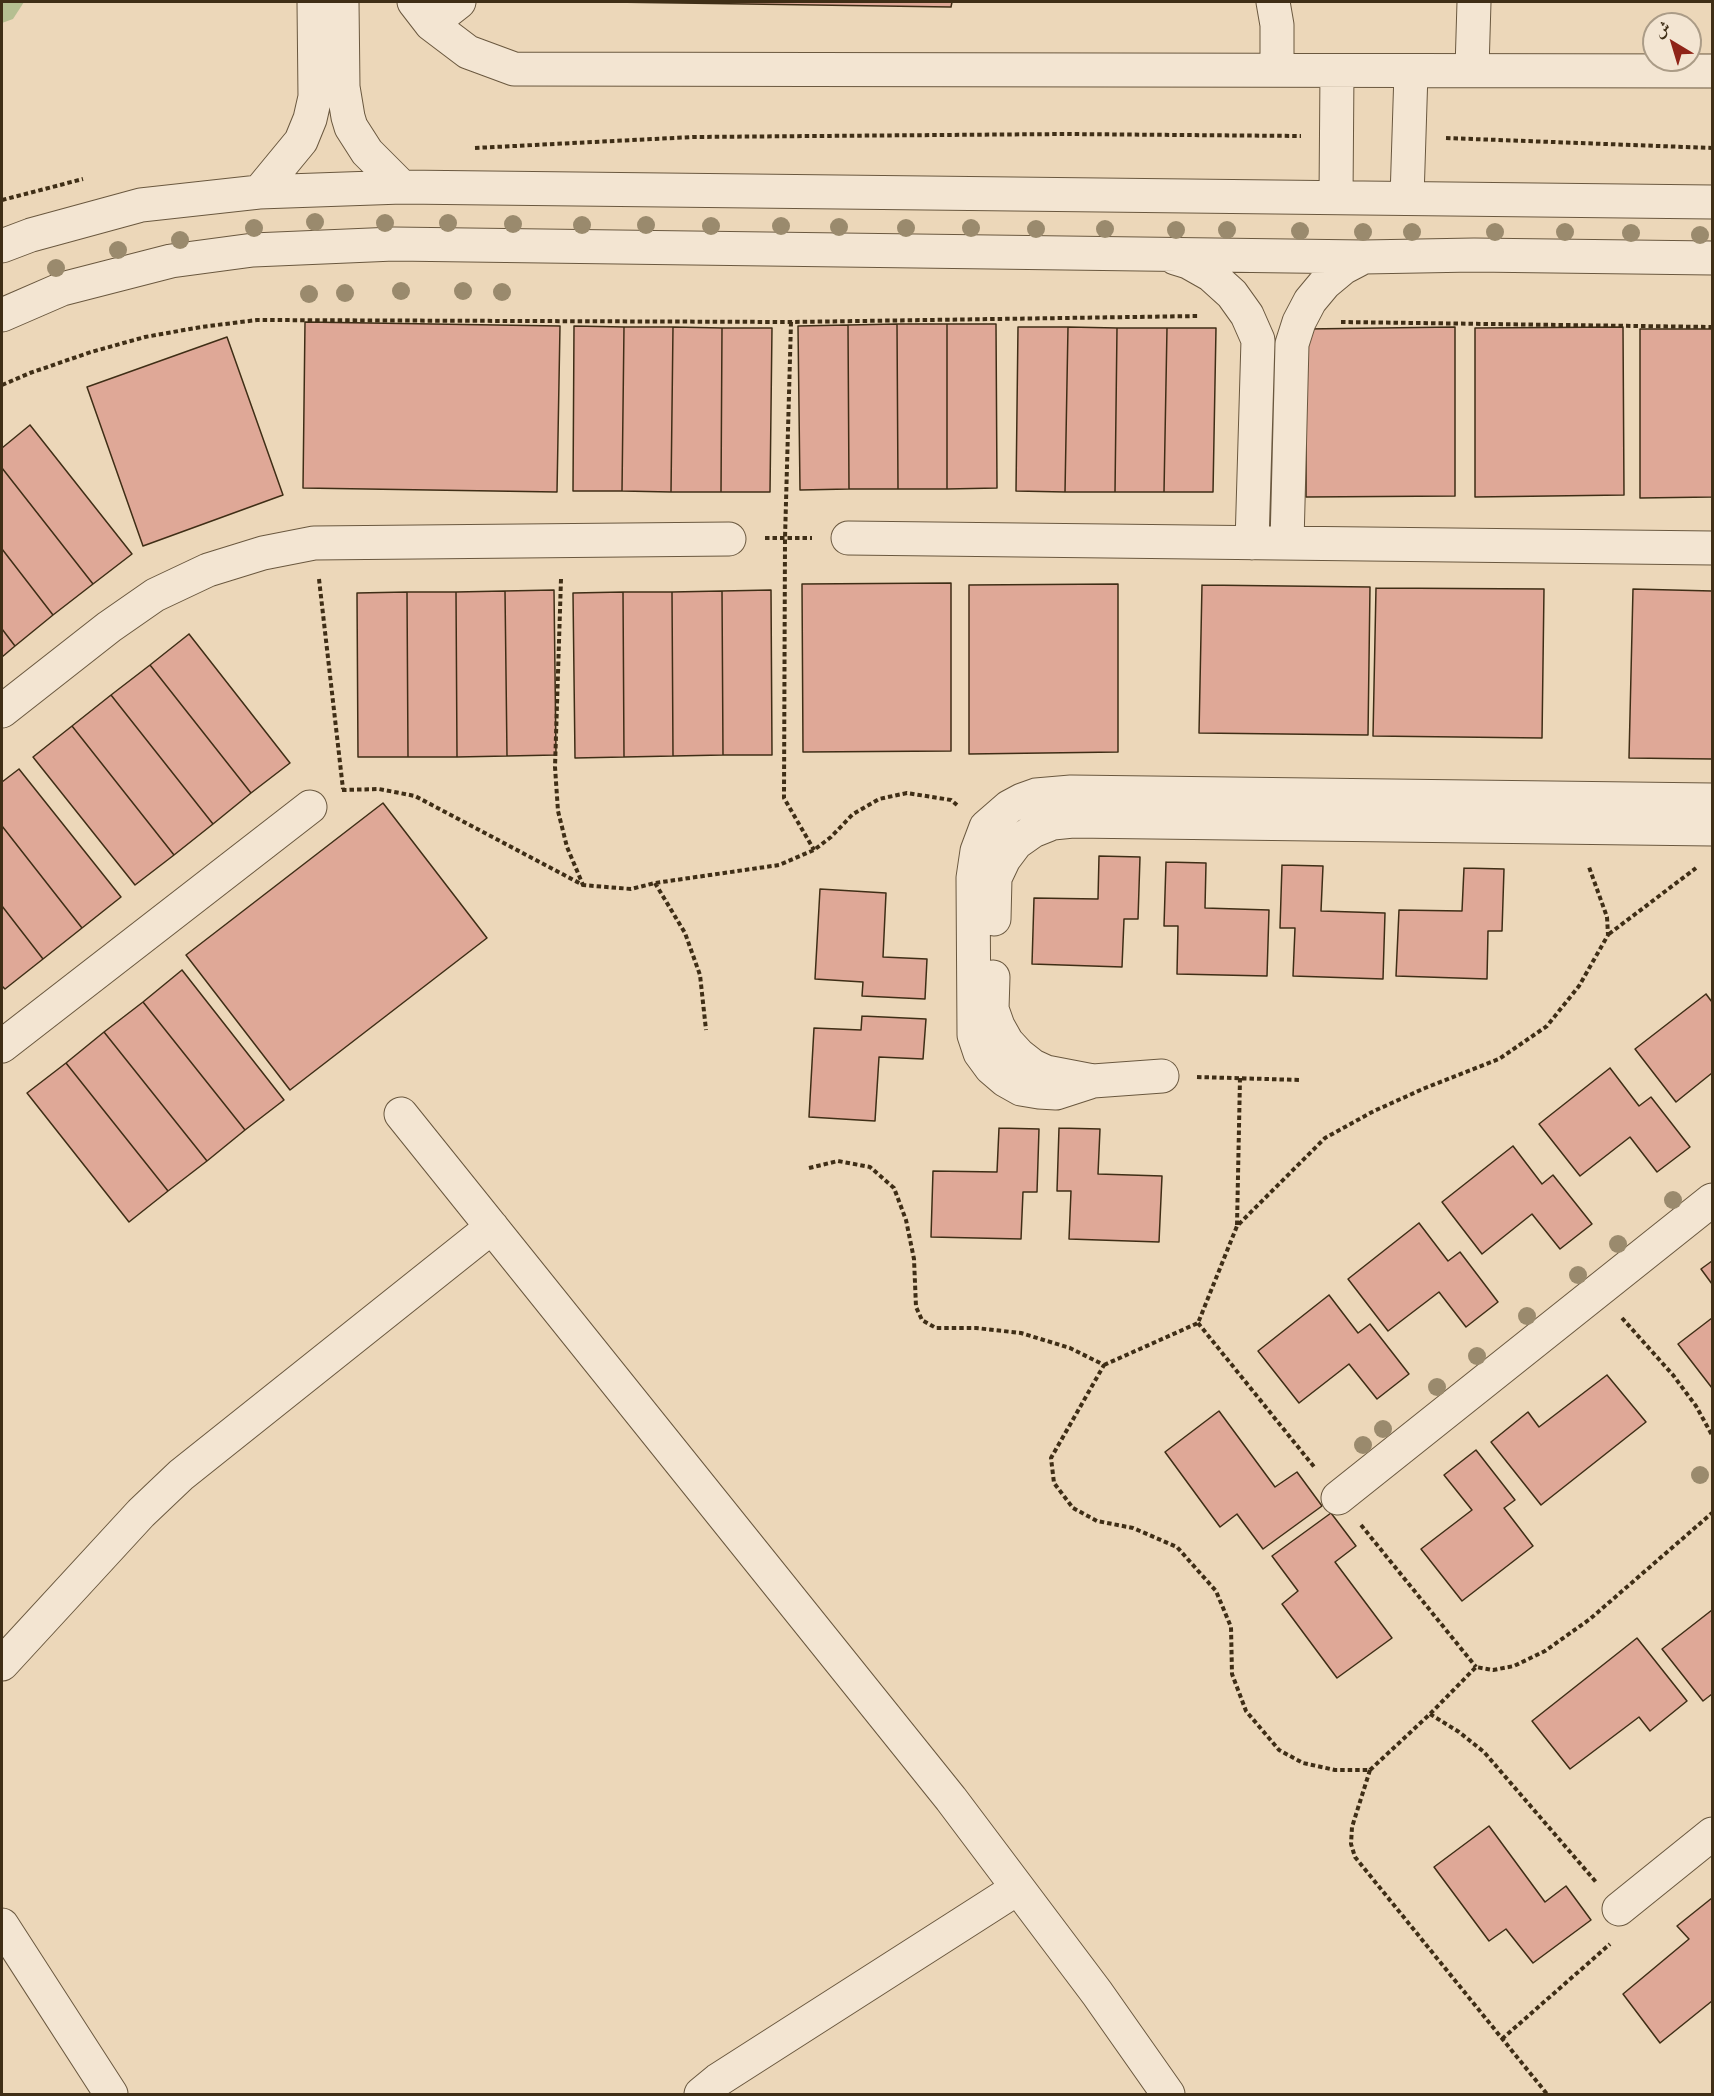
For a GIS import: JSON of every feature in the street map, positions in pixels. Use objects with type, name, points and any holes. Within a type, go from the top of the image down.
[{"type":"street","points":[[260,192],[301,141],[310,119],[315,97],[314,2]]},
{"type":"street","points":[[342,2],[343,87],[348,117],[367,152],[402,187]]},
{"type":"street","points":[[422,13],[459,2]]},
{"type":"street","points":[[1273,2],[1277,25],[1277,70]]},
{"type":"street","points":[[1472,69],[1474,2]]},
{"type":"street","points":[[422,13],[468,52],[514,69],[1713,71]]},
{"type":"street","points":[[1336,197],[1337,71]]},
{"type":"street","points":[[1407,198],[1411,72]]},
{"type":"street","points":[[2,246],[31,235],[141,205],[260,192],[402,187],[1713,202]]},
{"type":"street","points":[[2,315],[62,289],[171,261],[253,250],[394,244],[1364,257],[1474,255],[1713,258]]},
{"type":"street","points":[[1162,254],[1188,262],[1211,275],[1232,294],[1247,315],[1258,340],[1252,543]]},
{"type":"street","points":[[1287,543],[1292,344],[1299,322],[1310,301],[1325,283],[1343,268],[1364,257]]},
{"type":"street","points":[[848,538],[1713,548]]},
{"type":"street","points":[[2,711],[109,627],[155,596],[208,570],[263,553],[315,543],[729,539]]},
{"type":"street","points":[[1162,1076],[1093,1081],[1056,1093],[1039,1092],[1021,1089],[1005,1080],[990,1068],[981,1053],[974,1035],[973,1019],[973,878],[977,851],[986,827],[1003,811],[1022,800],[1036,795],[1071,792],[1713,800]]},
{"type":"street","points":[[2,1046],[310,807]]},
{"type":"street","points":[[1093,1081],[1046,1072],[1034,1066],[1019,1055],[1007,1041],[992,1009],[995,878],[1004,859],[1016,843],[1033,831],[1053,823],[1073,821],[1713,829]]},
{"type":"street","points":[[401,1114],[951,1799],[1097,1993],[1168,2094]]},
{"type":"street","points":[[1338,1498],[1713,1200]]},
{"type":"street","points":[[2,1664],[141,1513],[181,1475],[492,1227]]},
{"type":"street","points":[[1619,1910],[1713,1834]]},
{"type":"street","points":[[701,2094],[718,2079],[1018,1887]]},
{"type":"street","points":[[2,1925],[111,2094]]},
{"type":"path","points":[[463,148],[693,137],[1065,134],[1337,136]]},
{"type":"path","points":[[1408,137],[1713,148]]},
{"type":"path","points":[[2,200],[94,177]]},
{"type":"path","points":[[2,385],[91,352],[146,337],[257,320],[791,322],[1247,315]]},
{"type":"path","points":[[791,322],[784,538],[783,798],[814,850]]},
{"type":"path","points":[[1299,322],[1713,327]]},
{"type":"path","points":[[729,539],[848,538]]},
{"type":"path","points":[[562,541],[555,767],[558,811],[567,847],[583,885]]},
{"type":"path","points":[[315,543],[343,789]]},
{"type":"path","points":[[310,807],[343,789],[379,789],[415,796],[583,885],[631,889],[655,883],[779,865],[814,850],[831,837],[853,814],[879,799],[907,793],[951,800],[986,827]]},
{"type":"path","points":[[1589,867],[1607,917],[1608,935]]},
{"type":"path","points":[[1237,1226],[1326,1138],[1384,1107],[1499,1059],[1547,1026],[1579,986],[1608,935],[1696,868]]},
{"type":"path","points":[[655,883],[685,933],[700,975],[706,1030]]},
{"type":"path","points":[[1162,1076],[1301,1080]]},
{"type":"path","points":[[1240,1078],[1237,1226],[1198,1323],[1104,1365],[1051,1458],[1054,1483],[1073,1508],[1097,1521],[1133,1528],[1177,1547],[1216,1591],[1231,1627],[1232,1674],[1246,1711],[1279,1750],[1303,1763],[1324,1768],[1370,1770]]},
{"type":"path","points":[[808,1168],[838,1161],[870,1167],[894,1188],[906,1220],[914,1259],[916,1306],[922,1320],[936,1329],[976,1328],[1021,1333],[1070,1348],[1104,1365]]},
{"type":"path","points":[[1598,1291],[1673,1376],[1696,1406],[1713,1435]]},
{"type":"path","points":[[1547,2094],[1355,1857],[1351,1844],[1352,1827],[1370,1770],[1476,1667],[1493,1670],[1514,1666],[1545,1650],[1590,1619],[1713,1513]]},
{"type":"path","points":[[1430,1714],[1459,1732],[1484,1752],[1632,1924],[1503,2039]]},
{"type":"green space","points":[[2,2],[24,2],[13,19],[2,23]]},
{"type":"building","points":[[610,2],[952,2],[951,7]]},
{"type":"building","points":[[305,322],[560,326],[557,492],[303,488]]},
{"type":"building","points":[[897,324],[898,489],[849,489],[848,325]]},
{"type":"building","points":[[897,324],[947,324],[947,489],[898,489]]},
{"type":"building","points":[[947,324],[996,324],[997,488],[947,489]]},
{"type":"building","points":[[848,325],[849,489],[800,490],[798,326]]},
{"type":"building","points":[[574,326],[624,327],[622,491],[573,491]]},
{"type":"building","points":[[624,327],[673,327],[671,492],[622,491]]},
{"type":"building","points":[[673,327],[722,328],[721,492],[671,492]]},
{"type":"building","points":[[1018,327],[1068,327],[1065,492],[1016,491]]},
{"type":"building","points":[[1068,327],[1117,328],[1115,492],[1065,492]]},
{"type":"building","points":[[1455,327],[1455,496],[1306,497],[1306,329]]},
{"type":"building","points":[[1623,327],[1624,495],[1475,497],[1475,328]]},
{"type":"building","points":[[722,328],[772,328],[770,492],[721,492]]},
{"type":"building","points":[[1117,328],[1167,328],[1164,492],[1115,492]]},
{"type":"building","points":[[1167,328],[1216,328],[1213,492],[1164,492]]},
{"type":"building","points":[[1640,329],[1712,329],[1712,497],[1640,498]]},
{"type":"building","points":[[227,337],[283,495],[143,546],[87,387]]},
{"type":"building","points":[[30,425],[132,554],[93,584],[2,468],[2,448]]},
{"type":"building","points":[[2,468],[93,584],[53,615],[2,549]]},
{"type":"building","points":[[2,549],[53,615],[15,646],[2,629]]},
{"type":"building","points":[[951,583],[951,751],[803,752],[802,584]]},
{"type":"building","points":[[1118,584],[1118,752],[969,754],[969,585]]},
{"type":"building","points":[[1202,585],[1370,587],[1368,735],[1199,733]]},
{"type":"building","points":[[1376,588],[1544,589],[1542,738],[1373,736]]},
{"type":"building","points":[[1633,589],[1712,591],[1712,759],[1629,758]]},
{"type":"building","points":[[554,590],[556,755],[507,756],[505,591]]},
{"type":"building","points":[[771,590],[772,755],[723,755],[722,591]]},
{"type":"building","points":[[505,591],[507,756],[457,757],[456,592]]},
{"type":"building","points":[[722,591],[723,755],[673,756],[672,592]]},
{"type":"building","points":[[407,592],[408,757],[358,757],[357,593]]},
{"type":"building","points":[[407,592],[456,592],[457,757],[408,757]]},
{"type":"building","points":[[623,592],[624,757],[575,758],[573,593]]},
{"type":"building","points":[[623,592],[672,592],[673,756],[624,757]]},
{"type":"building","points":[[2,629],[15,646],[2,657]]},
{"type":"building","points":[[189,634],[290,763],[251,793],[150,665]]},
{"type":"building","points":[[150,665],[251,793],[213,824],[111,695]]},
{"type":"building","points":[[111,695],[213,824],[174,855],[72,726]]},
{"type":"building","points":[[72,726],[174,855],[135,885],[33,757]]},
{"type":"building","points":[[19,769],[121,897],[82,928],[2,826],[2,782]]},
{"type":"building","points":[[383,803],[487,938],[290,1090],[186,955]]},
{"type":"building","points":[[2,826],[82,928],[43,959],[2,906]]},
{"type":"building","points":[[1099,856],[1140,857],[1138,919],[1124,919],[1122,967],[1032,964],[1034,898],[1098,899]]},
{"type":"building","points":[[1166,862],[1206,863],[1205,908],[1269,910],[1267,976],[1177,974],[1178,926],[1164,926]]},
{"type":"building","points":[[1282,865],[1323,866],[1321,911],[1385,913],[1383,979],[1293,976],[1295,928],[1280,928]]},
{"type":"building","points":[[1464,868],[1504,869],[1502,931],[1488,931],[1487,979],[1396,976],[1399,910],[1462,911]]},
{"type":"building","points":[[820,889],[886,893],[883,957],[927,959],[925,999],[862,996],[863,982],[815,979]]},
{"type":"building","points":[[2,906],[43,959],[5,989],[2,986]]},
{"type":"building","points":[[182,970],[284,1100],[245,1130],[143,1002]]},
{"type":"building","points":[[1706,994],[1712,1002],[1712,1073],[1676,1102],[1635,1049]]},
{"type":"building","points":[[143,1002],[245,1130],[207,1161],[104,1032]]},
{"type":"building","points":[[862,1016],[926,1019],[923,1059],[879,1057],[875,1121],[809,1117],[814,1028],[861,1030]]},
{"type":"building","points":[[104,1032],[207,1161],[168,1191],[66,1063]]},
{"type":"building","points":[[66,1063],[168,1191],[129,1222],[27,1093]]},
{"type":"building","points":[[1610,1068],[1639,1106],[1651,1097],[1690,1147],[1657,1172],[1630,1137],[1580,1176],[1539,1124]]},
{"type":"building","points":[[999,1128],[1039,1129],[1037,1192],[1023,1192],[1021,1239],[931,1237],[933,1171],[997,1172]]},
{"type":"building","points":[[1059,1128],[1100,1129],[1098,1174],[1162,1176],[1159,1242],[1069,1239],[1071,1191],[1057,1191]]},
{"type":"building","points":[[1513,1146],[1542,1184],[1553,1175],[1592,1224],[1560,1249],[1532,1214],[1482,1254],[1442,1202]]},
{"type":"building","points":[[1419,1223],[1448,1261],[1460,1252],[1498,1302],[1466,1327],[1439,1292],[1388,1331],[1348,1279]]},
{"type":"building","points":[[1712,1261],[1712,1284],[1701,1269]]},
{"type":"building","points":[[1329,1295],[1358,1333],[1370,1324],[1409,1374],[1377,1399],[1349,1364],[1299,1403],[1258,1351]]},
{"type":"building","points":[[1712,1318],[1712,1388],[1678,1344]]},
{"type":"building","points":[[1607,1375],[1646,1422],[1541,1505],[1491,1442],[1528,1412],[1539,1427]]},
{"type":"building","points":[[1219,1411],[1275,1487],[1297,1472],[1322,1506],[1263,1549],[1237,1514],[1220,1527],[1165,1452]]},
{"type":"building","points":[[1476,1450],[1515,1500],[1504,1508],[1533,1546],[1462,1601],[1421,1549],[1472,1510],[1444,1475]]},
{"type":"building","points":[[1331,1513],[1356,1546],[1335,1562],[1392,1638],[1337,1678],[1282,1604],[1298,1591],[1272,1556]]},
{"type":"building","points":[[1712,1610],[1712,1694],[1703,1701],[1662,1649]]},
{"type":"building","points":[[1637,1638],[1687,1701],[1650,1731],[1639,1717],[1570,1769],[1532,1721]]},
{"type":"building","points":[[1489,1826],[1545,1902],[1566,1886],[1591,1920],[1533,1963],[1506,1929],[1489,1941],[1434,1867]]},
{"type":"building","points":[[1712,1898],[1712,2001],[1660,2043],[1623,1994],[1689,1939],[1677,1926]]}]
